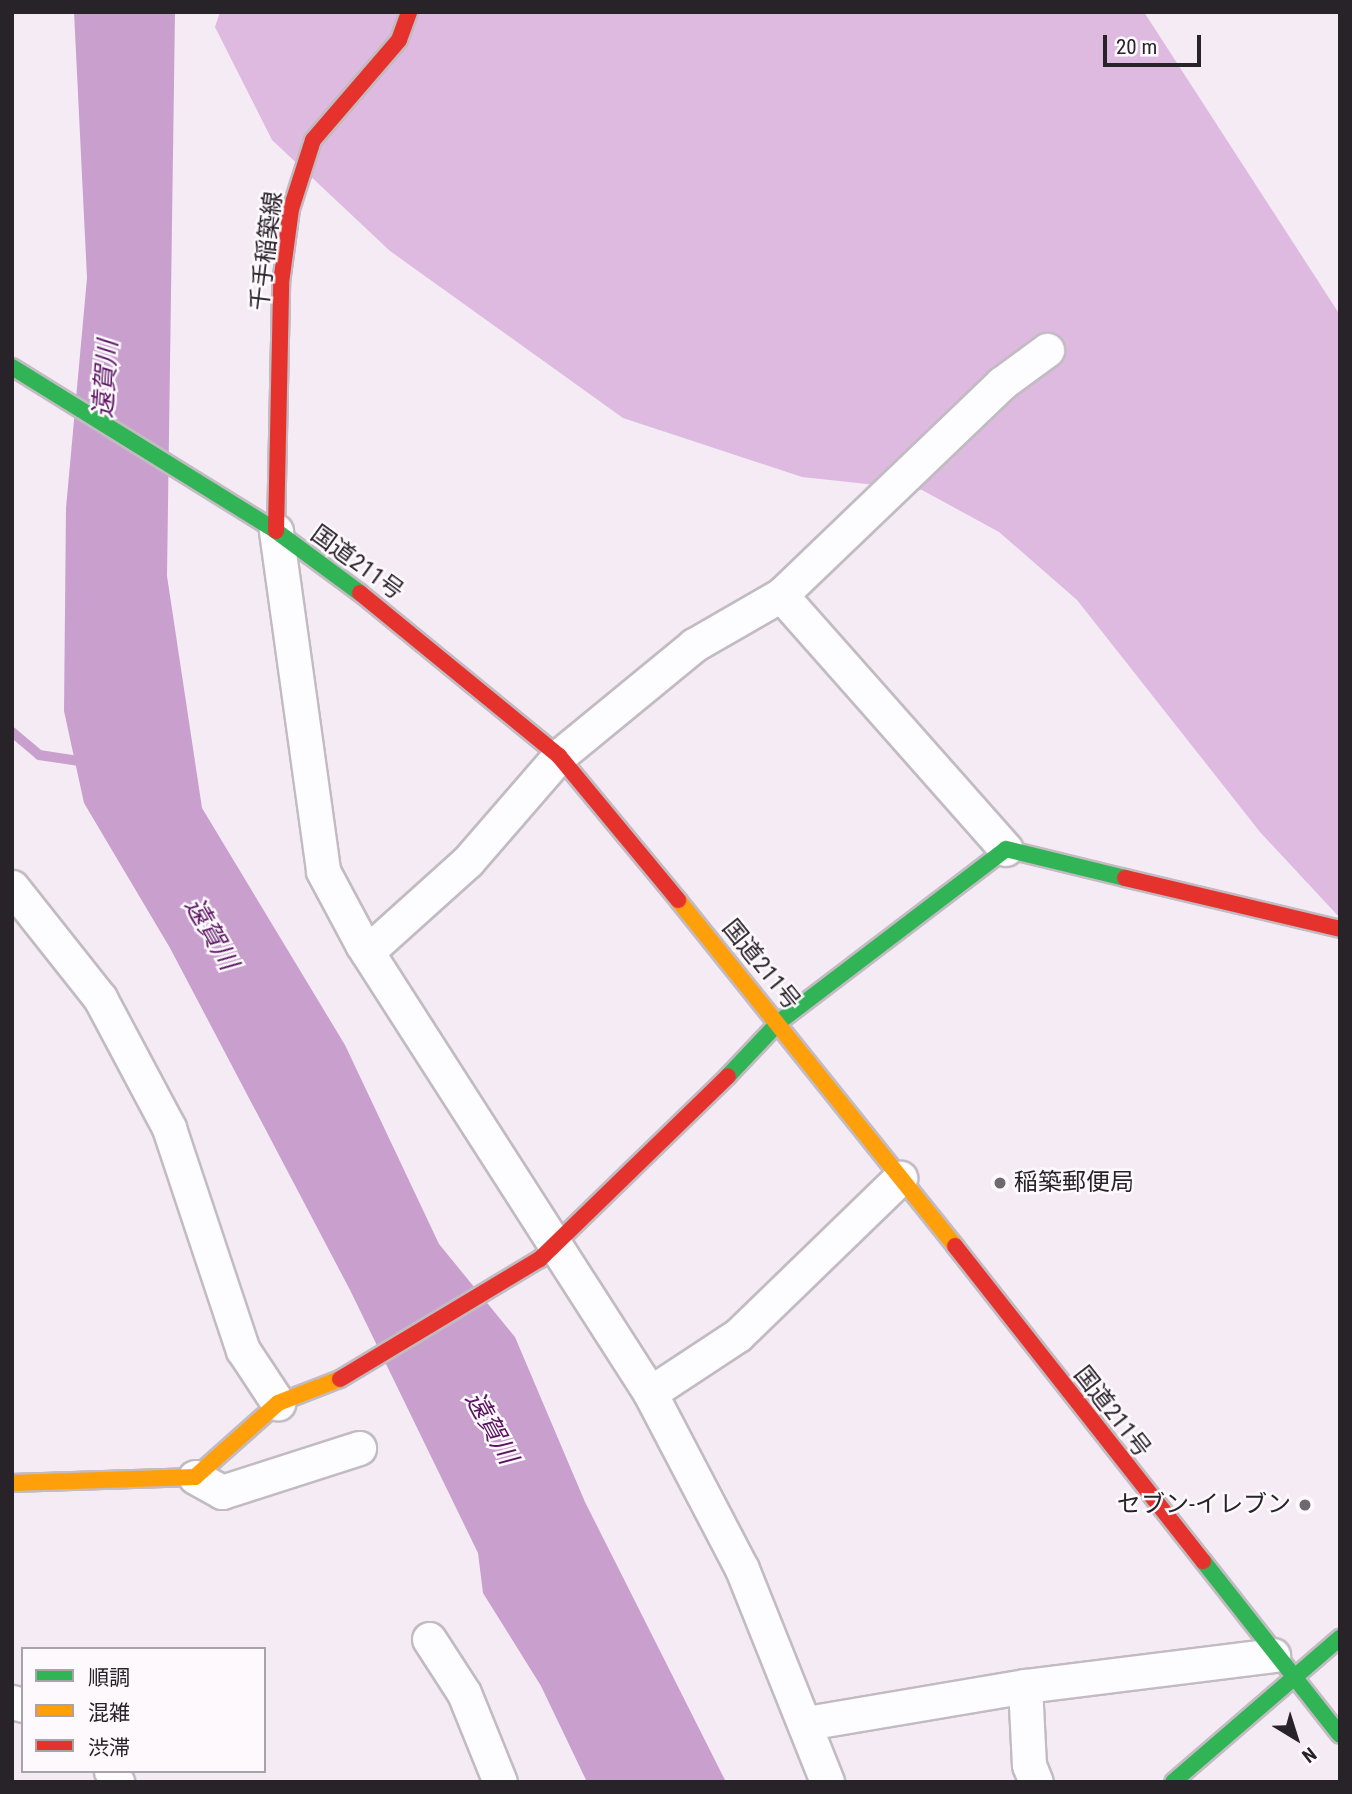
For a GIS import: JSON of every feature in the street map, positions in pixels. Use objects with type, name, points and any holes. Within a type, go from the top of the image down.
[{"type":"main road","name":"千手稲築線","points":[[276,531],[281,283],[290,209],[313,141],[399,40],[409,12]]},
{"type":"main road","name":"国道211号","points":[[12,367],[276,531],[401,624],[559,756],[779,1022],[1283,1667],[1340,1735]]},
{"type":"main road","points":[[12,1483],[195,1477],[278,1403],[320,1391],[549,1253],[779,1022],[1006,849],[1340,929]]},
{"type":"main road","points":[[1173,1782],[1283,1667],[1340,1638]]},
{"type":"street","points":[[367,953],[468,861],[559,756],[694,645],[781,595],[1002,383],[1047,350]]},
{"type":"street","points":[[276,531],[323,871],[367,953],[549,1253],[650,1393],[742,1569],[807,1723],[827,1782]]},
{"type":"street","points":[[781,595],[1006,849]]},
{"type":"street","points":[[12,887],[100,998],[169,1128],[243,1350],[278,1403]]},
{"type":"street","points":[[650,1393],[738,1335],[900,1178]]},
{"type":"street","points":[[195,1477],[222,1492],[359,1448]]},
{"type":"street","points":[[429,1639],[464,1693],[500,1782]]},
{"type":"street","points":[[807,1723],[1025,1686],[1283,1667]]},
{"type":"street","points":[[1025,1686],[1026,1742],[1036,1782]]},
{"type":"shaded area","points":[[220,12],[1144,12],[1340,315],[1340,918],[1260,832],[1077,600],[999,532],[922,490],[802,477],[623,418],[390,251],[272,140],[215,27]]},
{"type":"water","name":"遠賀川","points":[[74,12],[175,12],[167,576],[202,808],[345,1045],[439,1244],[515,1337],[585,1502],[726,1782],[587,1782],[541,1686],[483,1593],[478,1553],[350,1290],[170,948],[84,803],[64,711],[66,508],[87,278]]},
{"type":"waterway","points":[[12,732],[39,755],[86,762]]},
{"type":"traffic: fast","points":[[12,367],[276,531],[360,593]]},
{"type":"traffic: fast","points":[[728,1076],[779,1022],[1006,849],[1125,878]]},
{"type":"traffic: fast","points":[[1203,1561],[1340,1735]]},
{"type":"traffic: fast","points":[[1173,1782],[1340,1638]]},
{"type":"traffic: slow","points":[[678,900],[955,1246]]},
{"type":"traffic: slow","points":[[12,1483],[195,1477],[278,1403],[340,1379]]},
{"type":"traffic: jam","points":[[276,531],[281,283],[291,209],[313,140],[399,40],[409,12]]},
{"type":"traffic: jam","points":[[360,593],[559,756],[678,900]]},
{"type":"traffic: jam","points":[[1125,878],[1340,929]]},
{"type":"traffic: jam","points":[[340,1379],[540,1259],[728,1076]]},
{"type":"traffic: jam","points":[[955,1246],[1203,1561]]},
{"type":"place","name":"稲築郵便局","points":[[1000,1183]]},
{"type":"place","name":"セブン-イレブン","points":[[1305,1505]]}]
